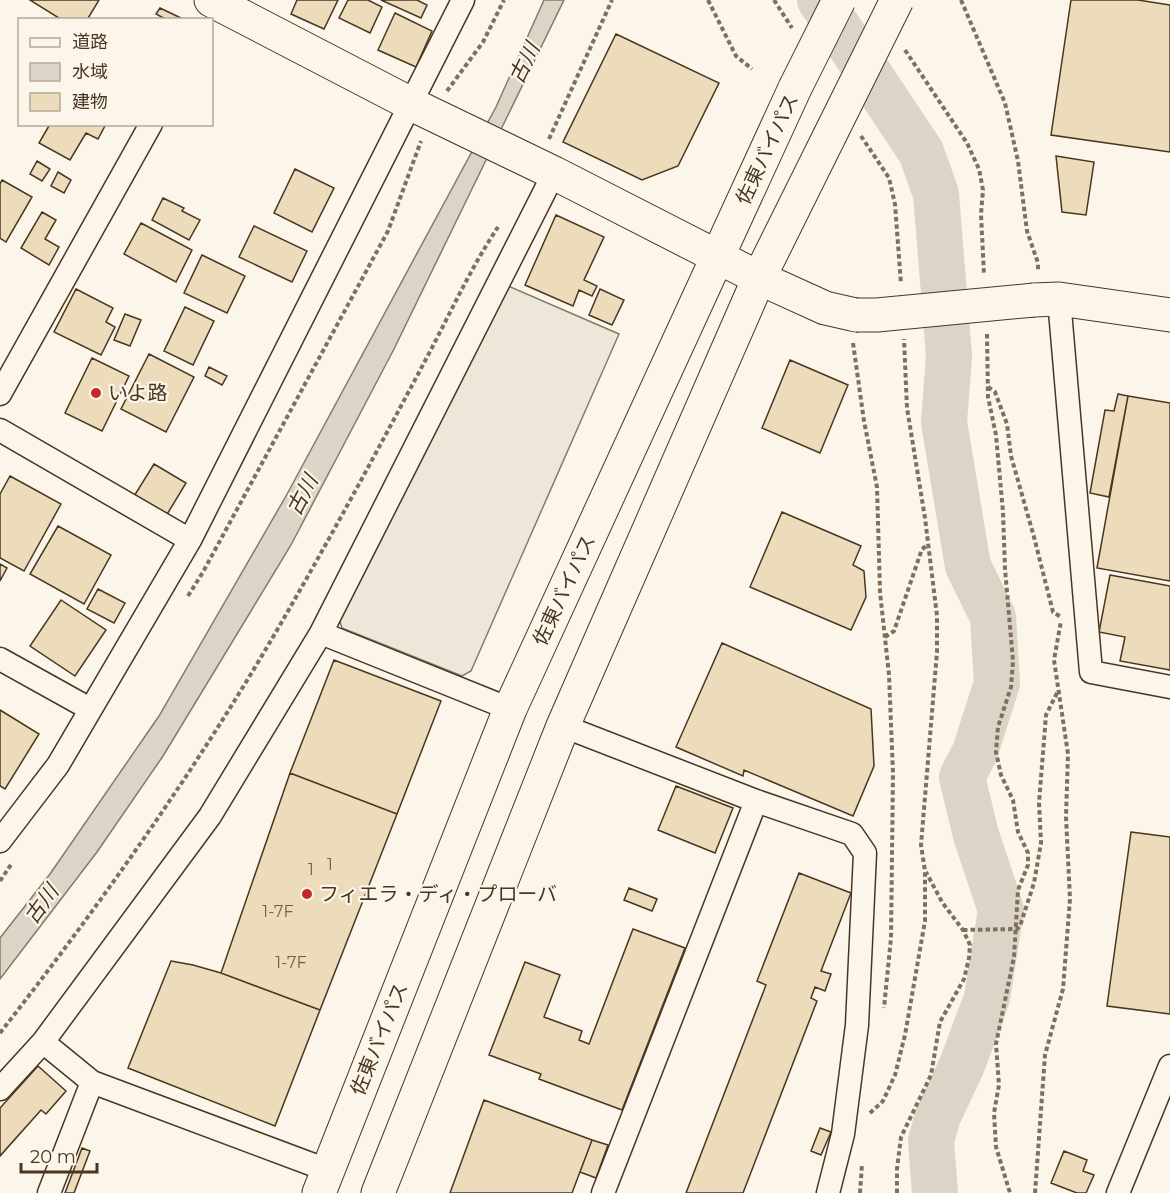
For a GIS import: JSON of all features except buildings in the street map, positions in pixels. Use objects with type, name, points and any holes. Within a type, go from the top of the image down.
[{"type":"main road","name":"佐東バイパス","points":[[323,1182],[510,709],[717,256],[795,88],[839,0]]},
{"type":"main road","points":[[378,1193],[562,726],[759,278],[843,133],[897,0]]},
{"type":"main road","points":[[214,6],[542,160],[759,278],[854,323],[877,315],[1044,293],[1170,315]]},
{"type":"street","points":[[0,841],[58,765],[190,540],[431,107],[462,0]]},
{"type":"street","points":[[0,394],[150,126]]},
{"type":"street","points":[[0,1089],[43,1042],[210,816],[321,633],[542,160]]},
{"type":"street","points":[[1044,293],[1091,672],[1170,687]]},
{"type":"street","points":[[0,430],[190,540]]},
{"type":"street","points":[[321,633],[510,709]]},
{"type":"street","points":[[0,659],[90,709]]},
{"type":"street","points":[[562,726],[756,801],[852,834],[866,854],[858,1025],[843,1134],[828,1193]]},
{"type":"street","points":[[603,1193],[756,801]]},
{"type":"street","points":[[43,1042],[92,1082],[323,1182]]},
{"type":"street","points":[[1118,1193],[1170,1066]]},
{"type":"street","points":[[49,1193],[92,1082]]},
{"type":"path","points":[[431,107],[483,42],[504,0]]},
{"type":"path","points":[[542,160],[612,0]]},
{"type":"path","points":[[708,0],[736,56],[752,69]]},
{"type":"path","points":[[774,0],[793,30]]},
{"type":"path","points":[[961,0],[1005,104],[1018,161],[1027,231],[1038,263],[1044,293]]},
{"type":"path","points":[[903,48],[967,143],[979,170],[983,190],[981,214],[984,282]]},
{"type":"path","points":[[843,133],[889,178],[895,204],[902,287]]},
{"type":"path","points":[[0,1033],[60,956],[139,847],[227,714],[380,447],[502,220]]},
{"type":"path","points":[[854,323],[864,421],[877,487],[880,592],[889,675],[893,773],[891,938],[884,1013]]},
{"type":"path","points":[[987,327],[988,397],[996,435],[1013,661],[1011,687],[998,727],[996,752],[1001,775],[1013,800],[1018,832],[1028,853],[1028,865],[1018,890],[1014,957],[996,1044],[999,1084],[994,1113],[996,1147],[1010,1193]]},
{"type":"path","points":[[870,1104],[867,1115],[883,1101],[895,1075],[905,1035],[925,921],[925,871],[921,845],[937,652],[937,616],[907,408],[903,331]]},
{"type":"path","points":[[988,387],[995,392],[1007,424],[1011,456],[1053,612],[1062,617]]},
{"type":"path","points":[[885,637],[894,631],[922,549],[928,545]]},
{"type":"path","points":[[1035,1193],[1045,1055],[1063,989],[1070,899],[1066,817],[1068,754],[1054,660],[1062,606]]},
{"type":"path","points":[[1017,929],[1034,883],[1041,843],[1039,803],[1047,715],[1058,692]]},
{"type":"path","points":[[897,1193],[901,1137],[931,1075],[940,1022],[964,979],[969,958],[970,945],[963,930],[942,903],[925,871]]},
{"type":"path","points":[[963,930],[1017,929]]},
{"type":"path","points":[[860,1193],[862,1159]]},
{"type":"shaded area","points":[[508,286],[619,334],[471,671],[462,676],[342,628],[339,619]]},
{"type":"water","name":"古川","points":[[544,0],[564,0],[394,349],[291,545],[163,756],[97,852],[0,979],[0,938],[50,874],[159,716],[286,496],[496,107]]},
{"type":"waterway","points":[[820,0],[921,152],[936,194],[949,356],[944,422],[968,566],[993,617],[997,683],[975,752],[962,777],[976,835],[1001,910],[987,998],[962,1065],[938,1116],[931,1141],[935,1193]]},
{"type":"place","name":"いよ路","points":[[96,393]]},
{"type":"place","name":"フィエラ・ディ・プローバ","points":[[307,894]]}]
